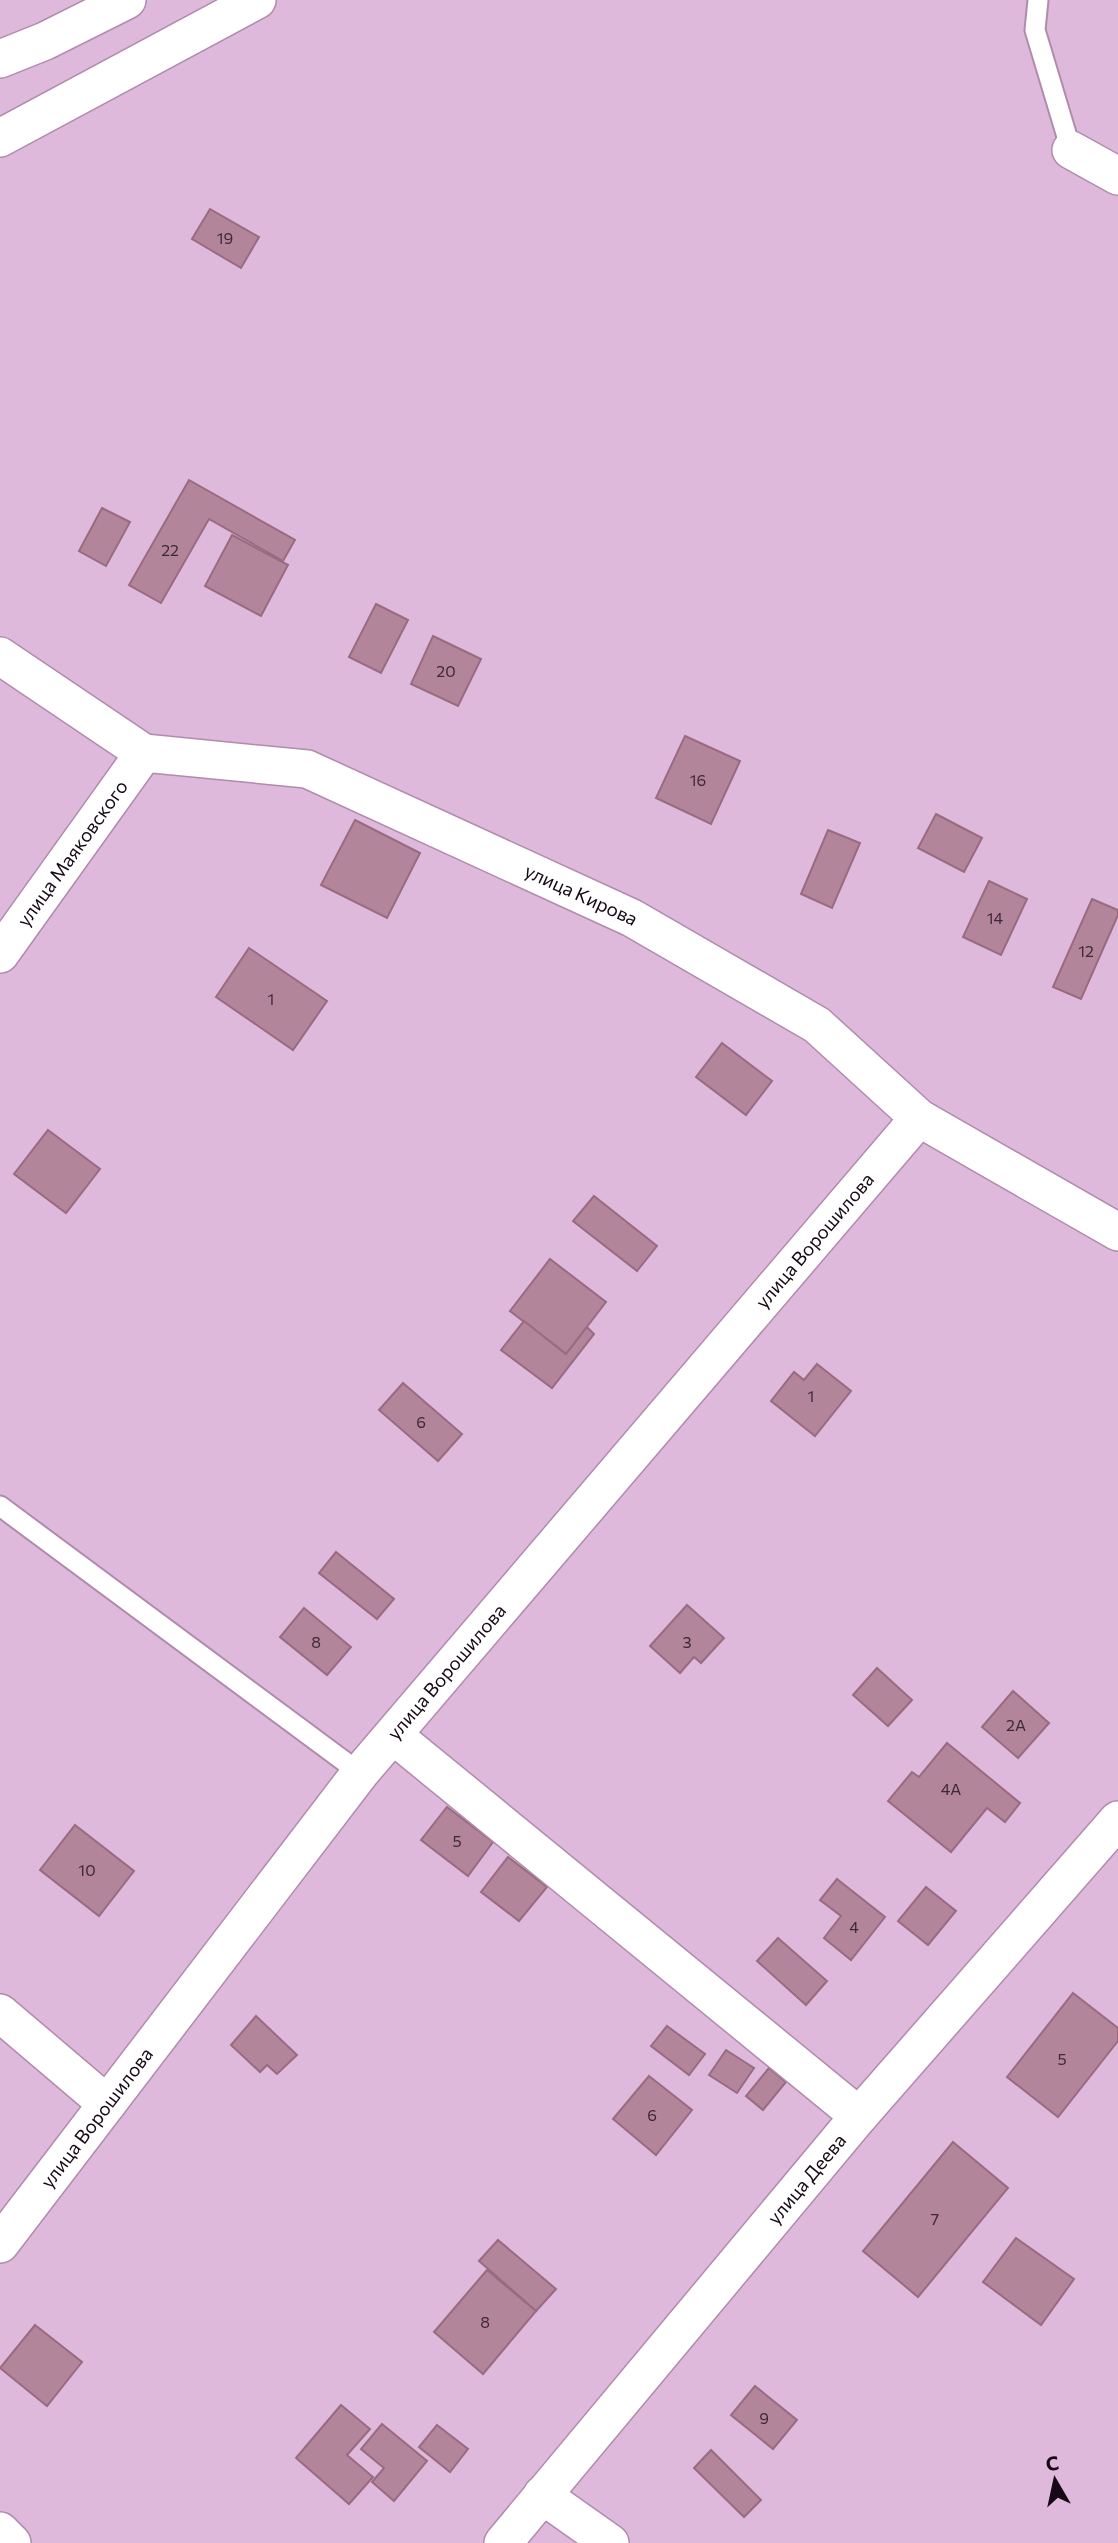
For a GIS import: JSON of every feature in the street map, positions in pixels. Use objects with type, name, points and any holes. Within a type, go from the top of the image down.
[{"type":"street","points":[[0,59],[46,41],[127,0]]},
{"type":"street","points":[[0,138],[257,0]]},
{"type":"street","points":[[1071,150],[1118,176]]},
{"type":"street","name":"улица Кирова","points":[[0,656],[144,753],[307,769],[632,918],[817,1025],[919,1118],[1118,1233]]},
{"type":"street","name":"улица Маяковского","points":[[0,954],[144,753]]},
{"type":"street","name":"улица Ворошилова","points":[[0,2244],[360,1773],[919,1118]]},
{"type":"street","points":[[393,1735],[859,2116]]},
{"type":"street","name":"улица Деева","points":[[503,2543],[859,2116],[1118,1820]]},
{"type":"street","points":[[0,2014],[107,2104]]},
{"type":"street","points":[[542,2495],[610,2543]]},
{"type":"street","points":[[0,2531],[12,2543]]},
{"type":"lane","points":[[1038,0],[1035,30],[1071,150]]},
{"type":"lane","points":[[0,1506],[360,1773]]},
{"type":"building","points":[[210,209],[259,237],[241,268],[192,239]]},
{"type":"building","points":[[189,480],[295,540],[283,561],[209,519],[161,603],[129,585]]},
{"type":"building","points":[[102,508],[130,522],[106,566],[79,551]]},
{"type":"building","points":[[232,535],[288,565],[261,616],[205,586]]},
{"type":"building","points":[[376,604],[408,620],[381,673],[349,657]]},
{"type":"building","points":[[433,636],[481,659],[458,706],[411,684]]},
{"type":"building","points":[[685,736],[740,761],[711,824],[656,798]]},
{"type":"building","points":[[936,814],[982,838],[964,872],[918,848]]},
{"type":"building","points":[[355,820],[420,853],[387,918],[321,885]]},
{"type":"building","points":[[828,830],[860,843],[832,908],[801,894]]},
{"type":"building","points":[[989,881],[1027,899],[1001,955],[963,937]]},
{"type":"building","points":[[1092,899],[1118,910],[1118,915],[1081,999],[1053,987]]},
{"type":"building","points":[[249,948],[327,1001],[293,1050],[216,997]]},
{"type":"building","points":[[722,1043],[772,1081],[746,1115],[696,1077]]},
{"type":"building","points":[[48,1130],[100,1169],[66,1213],[14,1174]]},
{"type":"building","points":[[594,1196],[657,1246],[637,1271],[573,1221]]},
{"type":"building","points":[[550,1259],[606,1302],[566,1354],[510,1311]]},
{"type":"building","points":[[524,1321],[566,1354],[587,1327],[594,1334],[552,1388],[501,1350]]},
{"type":"building","points":[[817,1364],[851,1391],[815,1436],[771,1401],[794,1372],[804,1380]]},
{"type":"building","points":[[403,1383],[462,1434],[438,1461],[379,1410]]},
{"type":"building","points":[[336,1552],[394,1599],[377,1619],[319,1573]]},
{"type":"building","points":[[687,1605],[724,1638],[701,1663],[694,1657],[680,1673],[650,1646]]},
{"type":"building","points":[[304,1608],[351,1647],[327,1675],[280,1637]]},
{"type":"building","points":[[877,1668],[912,1700],[888,1726],[853,1695]]},
{"type":"building","points":[[1013,1691],[1049,1723],[1018,1758],[982,1727]]},
{"type":"building","points":[[947,1743],[1020,1803],[1005,1822],[987,1808],[951,1852],[888,1801],[912,1772],[919,1777]]},
{"type":"building","points":[[447,1807],[493,1842],[468,1876],[421,1840]]},
{"type":"building","points":[[75,1825],[134,1871],[99,1916],[40,1870]]},
{"type":"building","points":[[508,1857],[547,1887],[519,1921],[481,1892]]},
{"type":"building","points":[[837,1879],[885,1917],[851,1960],[824,1938],[841,1916],[820,1900]]},
{"type":"building","points":[[926,1887],[956,1911],[928,1945],[898,1921]]},
{"type":"building","points":[[778,1938],[827,1981],[806,2005],[757,1961]]},
{"type":"building","points":[[1073,1993],[1118,2028],[1118,2041],[1058,2117],[1007,2077]]},
{"type":"building","points":[[256,2016],[297,2055],[277,2074],[267,2065],[260,2072],[231,2045]]},
{"type":"building","points":[[667,2026],[705,2054],[689,2075],[651,2046]]},
{"type":"building","points":[[726,2050],[754,2068],[737,2093],[709,2075]]},
{"type":"building","points":[[769,2068],[786,2082],[763,2110],[746,2096]]},
{"type":"building","points":[[649,2076],[692,2110],[656,2155],[613,2119]]},
{"type":"building","points":[[953,2142],[1008,2188],[918,2297],[863,2251]]},
{"type":"building","points":[[1016,2238],[1074,2279],[1041,2325],[983,2282]]},
{"type":"building","points":[[498,2240],[556,2289],[536,2311],[479,2261]]},
{"type":"building","points":[[487,2270],[536,2311],[483,2374],[434,2332]]},
{"type":"building","points":[[35,2325],[82,2362],[47,2406],[0,2368]]},
{"type":"building","points":[[755,2386],[797,2420],[773,2449],[731,2415]]},
{"type":"building","points":[[341,2405],[370,2429],[347,2455],[373,2477],[349,2504],[296,2458]]},
{"type":"building","points":[[382,2424],[427,2461],[394,2501],[372,2482],[384,2468],[361,2449]]},
{"type":"building","points":[[437,2425],[468,2449],[450,2472],[419,2447]]},
{"type":"building","points":[[711,2450],[761,2500],[744,2517],[694,2468]]}]
